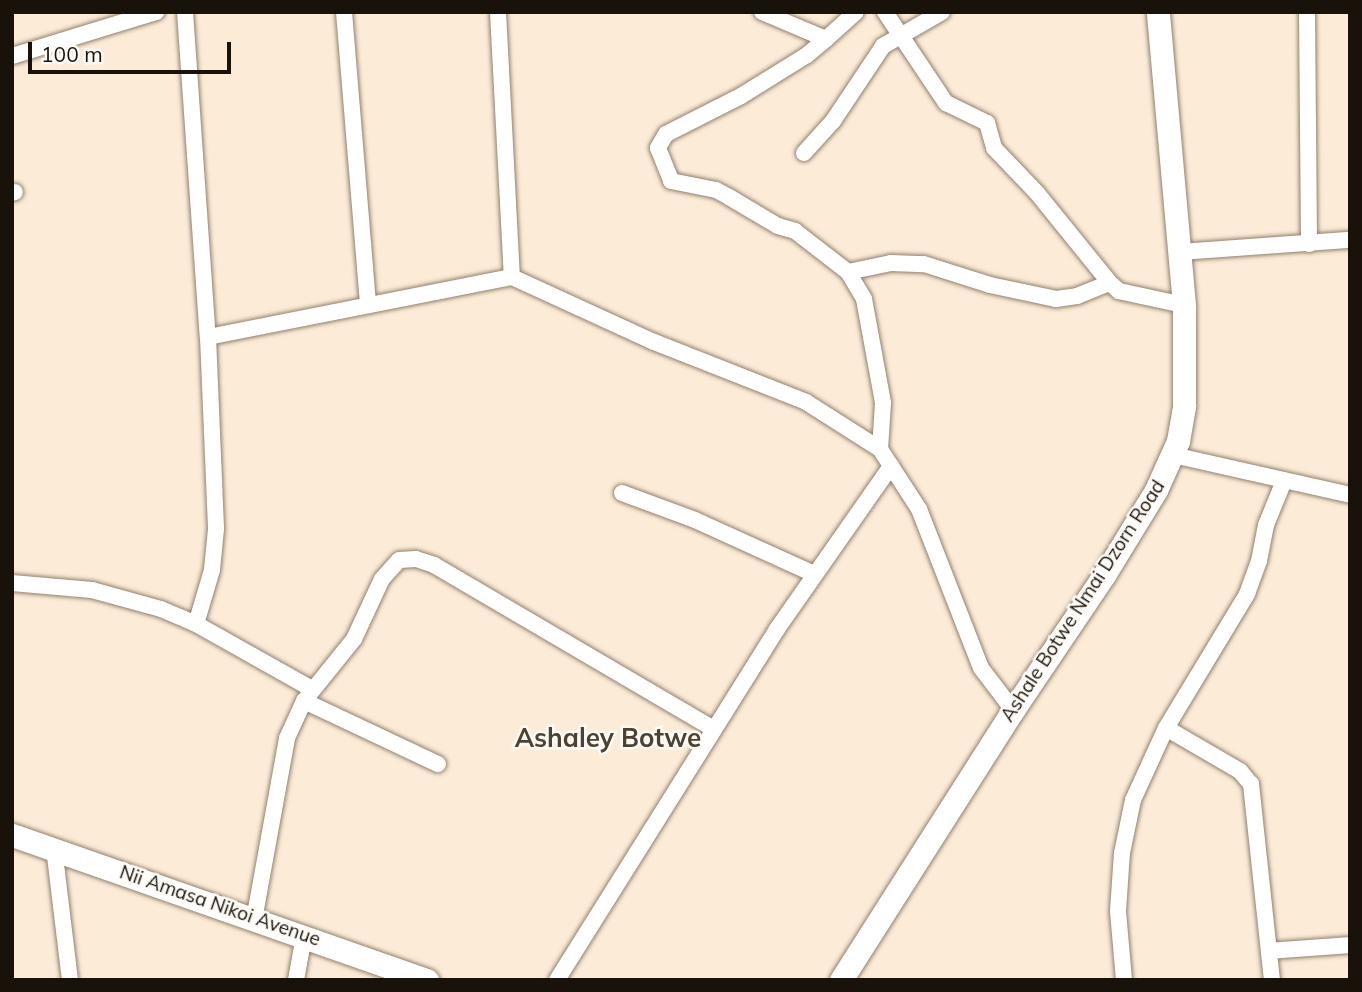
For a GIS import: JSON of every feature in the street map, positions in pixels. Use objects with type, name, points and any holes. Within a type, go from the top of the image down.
[{"type":"main road","name":"Ashale Botwe Nmai Dzorn Road","points":[[841,980],[1013,710],[1104,575],[1156,490],[1173,455],[1184,405],[1184,305],[1158,12]]},
{"type":"main road","name":"Nii Amasa Nikoi Avenue","points":[[12,835],[427,980]]},
{"type":"street","points":[[12,56],[156,12]]},
{"type":"street","points":[[185,12],[208,337],[215,529],[212,570],[196,624]]},
{"type":"street","points":[[344,12],[368,305]]},
{"type":"street","points":[[498,12],[512,277]]},
{"type":"street","points":[[762,12],[825,39]]},
{"type":"street","points":[[856,12],[807,55],[741,96],[666,134],[658,148],[671,181],[716,190],[778,226],[795,231],[848,272],[864,299],[883,403],[880,449]]},
{"type":"street","points":[[885,12],[946,103],[987,123],[995,148],[1037,193],[1110,283],[1119,291],[1184,305]]},
{"type":"street","points":[[804,153],[833,121],[883,46],[942,12]]},
{"type":"street","points":[[1307,12],[1309,244]]},
{"type":"street","points":[[1181,252],[1350,240]]},
{"type":"street","points":[[848,272],[891,263],[924,264],[990,285],[1056,299],[1077,296],[1110,283]]},
{"type":"street","points":[[208,337],[512,277],[654,342],[806,402],[880,449],[919,509],[981,668],[1013,710]]},
{"type":"street","points":[[1173,455],[1350,495]]},
{"type":"street","points":[[557,980],[814,573],[891,466]]},
{"type":"street","points":[[1124,980],[1118,911],[1122,853],[1133,800],[1166,728],[1247,594],[1259,561],[1266,525],[1283,481]]},
{"type":"street","points":[[622,493],[695,520],[814,573]]},
{"type":"street","points":[[254,920],[287,738],[308,695],[354,639],[382,579],[399,560],[416,559],[434,565],[714,729]]},
{"type":"street","points":[[12,583],[92,590],[161,609],[196,624],[308,695],[438,764]]},
{"type":"street","points":[[1166,728],[1240,771],[1251,784],[1272,980]]},
{"type":"street","points":[[54,848],[70,980]]},
{"type":"street","points":[[296,980],[304,936]]},
{"type":"street","points":[[1269,951],[1350,945]]},
{"type":"district","name":"Ashaley Botwe","points":[[608,738]]}]
